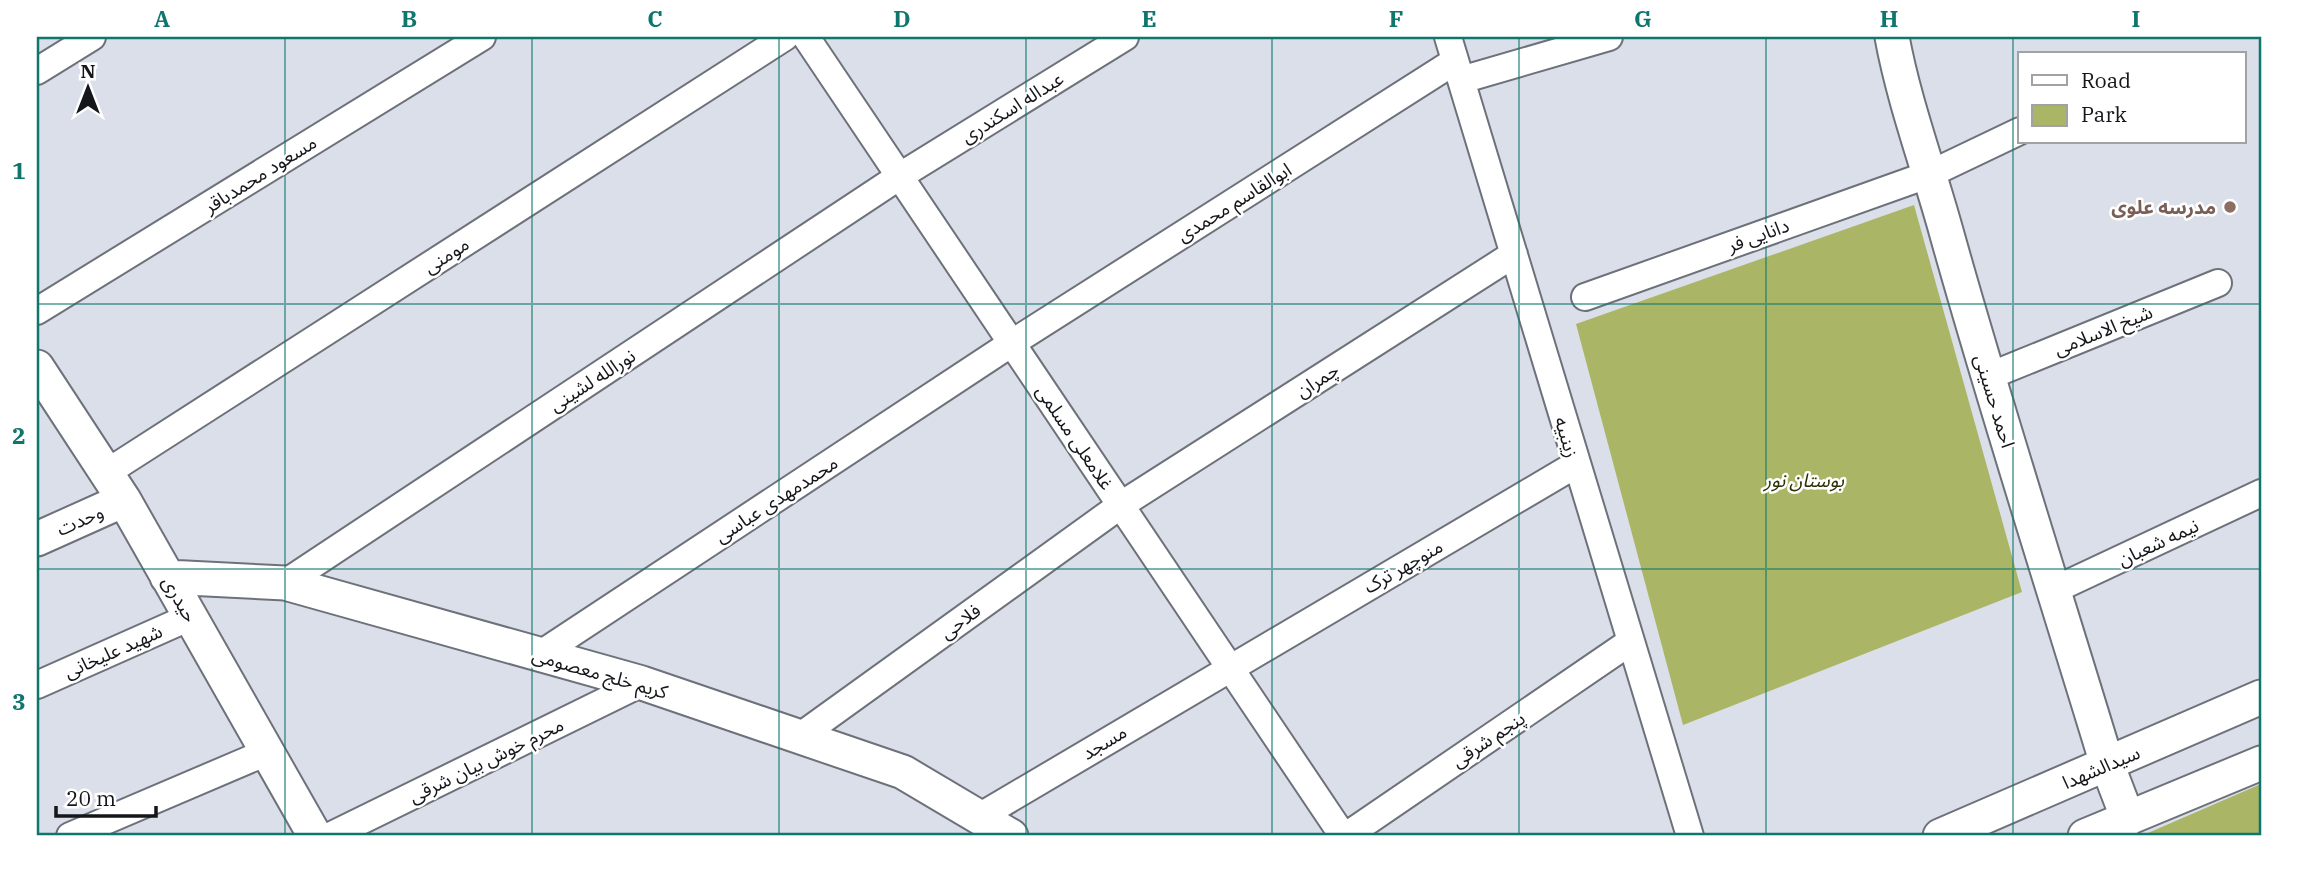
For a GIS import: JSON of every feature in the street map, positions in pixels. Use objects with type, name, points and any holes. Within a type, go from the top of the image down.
[{"type":"street","points":[[37,71],[92,37]]},
{"type":"street","name":"مسعود محمدباقر","points":[[37,311],[482,37]]},
{"type":"street","name":"مومنی","points":[[115,486],[785,37]]},
{"type":"street","name":"غلامعلی مسلمی","points":[[806,37],[1345,836]]},
{"type":"street","name":"عبداله اسکندری","points":[[900,176],[1125,37]]},
{"type":"street","name":"ابوالقاسم محمدی","points":[[1012,343],[1454,59],[1609,37]]},
{"type":"street","name":"احمد حسینی","points":[[1892,37],[1897,66],[1987,377],[2107,764],[2127,819]]},
{"type":"street","name":"زینبیه","points":[[1454,59],[1690,836]]},
{"type":"street","name":"دانایی فر","points":[[1585,297],[1930,174],[2018,132]]},
{"type":"street","name":"نورالله لشینی","points":[[285,583],[900,176]]},
{"type":"street","name":"چمران","points":[[1121,505],[1514,254]]},
{"type":"street","name":"شیخ الاسلامی","points":[[1987,377],[2218,283]]},
{"type":"street","name":"محمدمهدی عباسی","points":[[539,655],[1012,343]]},
{"type":"street","name":"حیدری","points":[[37,367],[115,486],[315,836]]},
{"type":"street","name":"منوچهر ترک","points":[[1230,667],[1576,465]]},
{"type":"street","name":"وحدت","points":[[37,539],[115,486]]},
{"type":"street","name":"نیمه شعبان","points":[[2054,590],[2261,493]]},
{"type":"street","name":"فلاحی","points":[[799,737],[1121,505]]},
{"type":"street","name":"کریم خلج معصومی","points":[[167,577],[285,583],[642,683],[903,772],[1012,836]]},
{"type":"street","name":"شهید علیخانی","points":[[37,685],[190,617]]},
{"type":"street","name":"پنجم شرقی","points":[[1345,836],[1630,642]]},
{"type":"street","name":"مسجد","points":[[979,817],[1230,667]]},
{"type":"street","name":"محرم خوش بیان شرقی","points":[[330,836],[642,683]]},
{"type":"street","name":"سیدالشهدا","points":[[1940,836],[2261,697]]},
{"type":"street","points":[[70,836],[267,752]]},
{"type":"street","points":[[2085,836],[2261,763]]},
{"type":"green space","name":"بوستان نور","points":[[1914,205],[2022,592],[1683,725],[1576,324]]},
{"type":"green space","points":[[2261,784],[2261,836],[2141,836]]},
{"type":"place","name":"مدرسه علوی","points":[[2230,207]]}]
